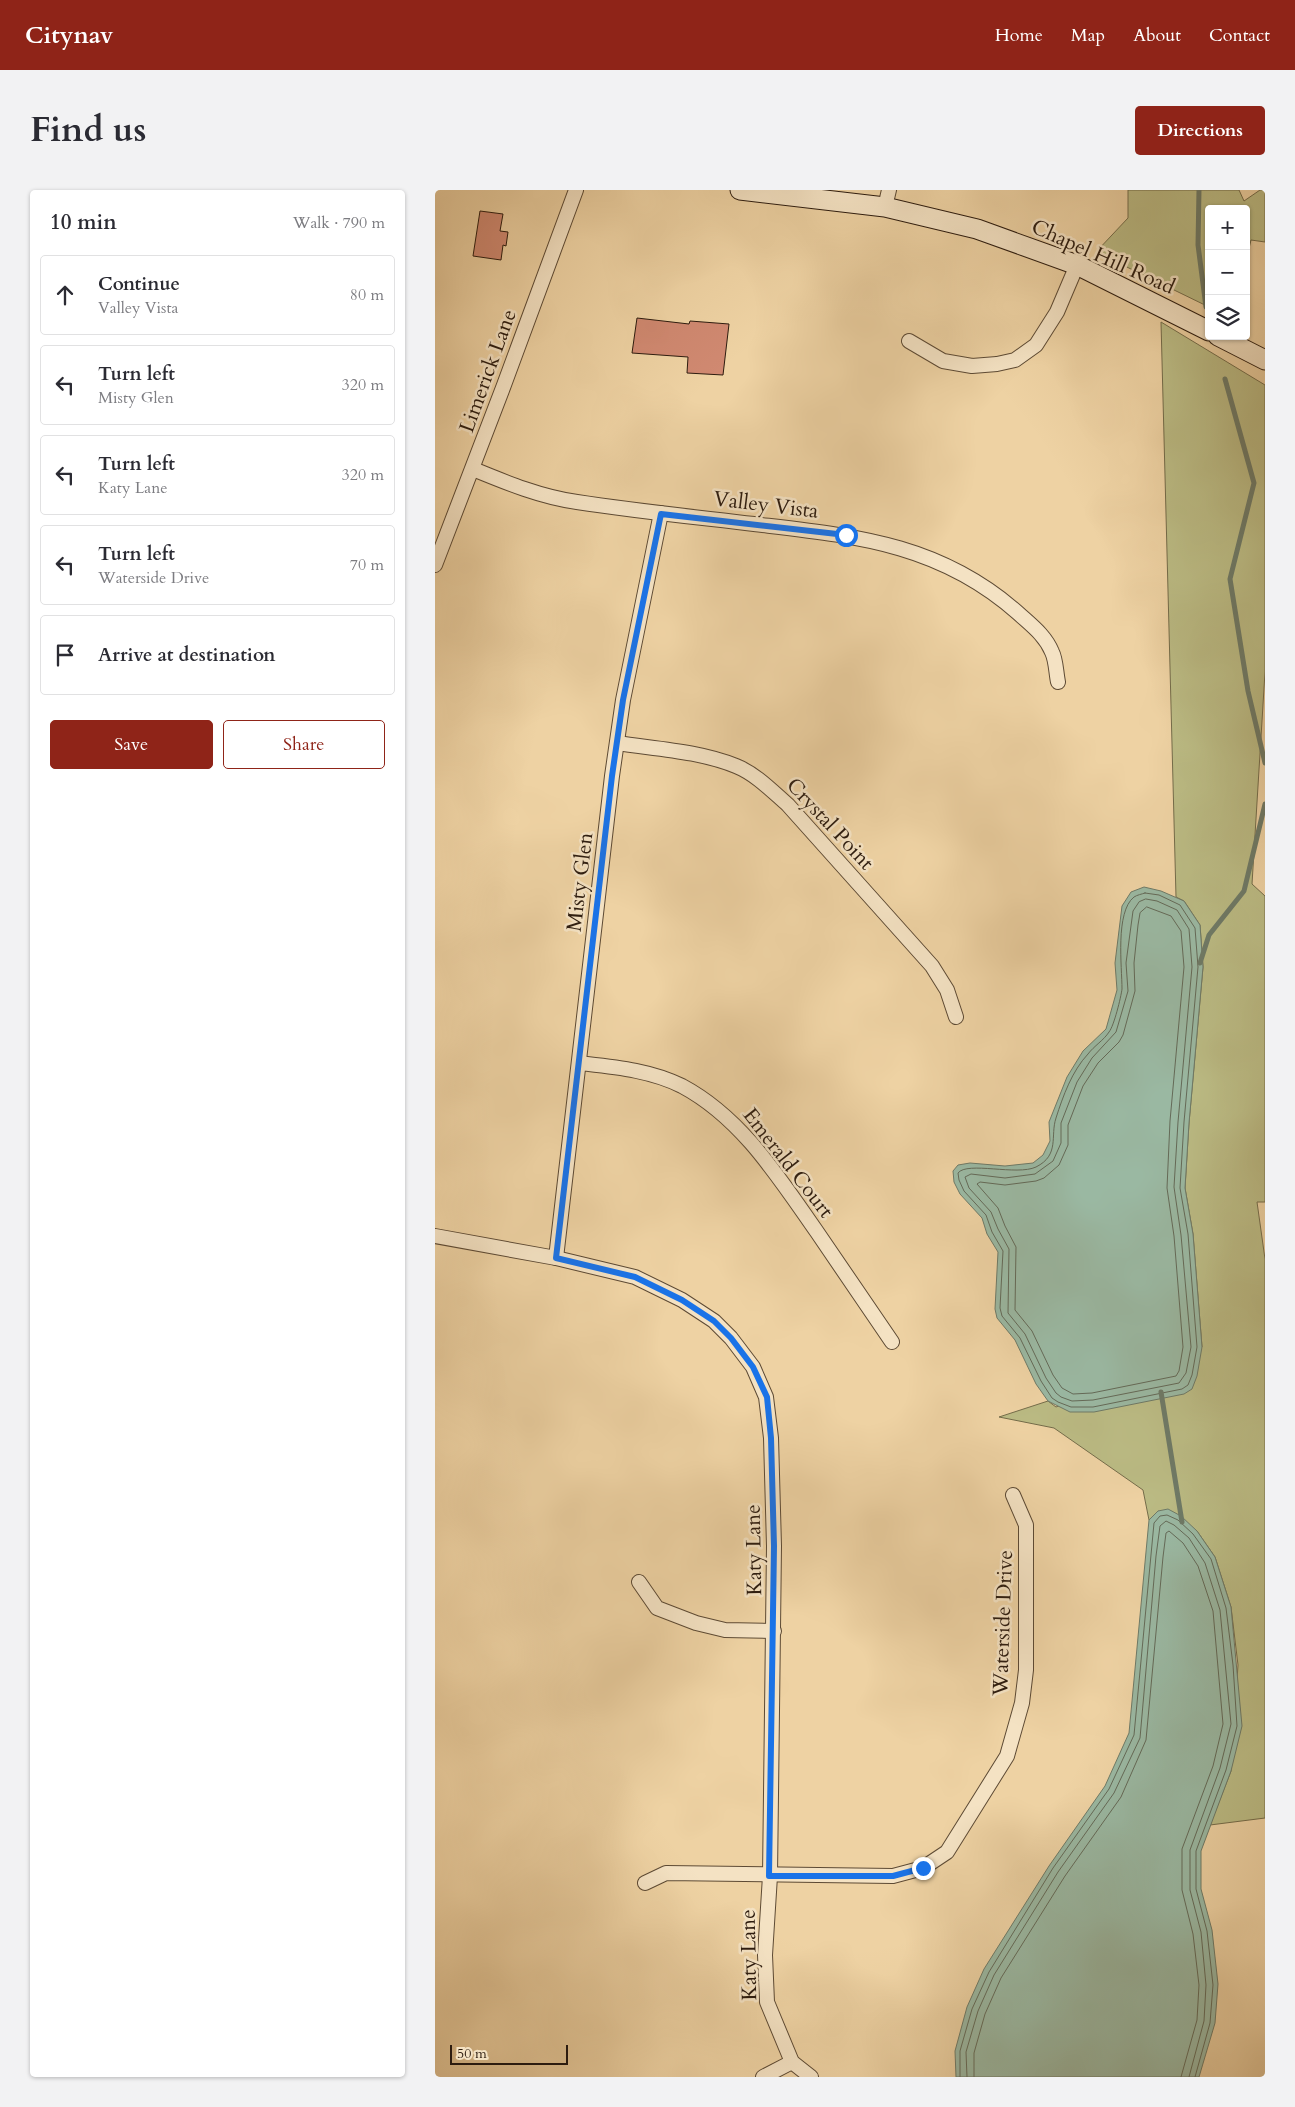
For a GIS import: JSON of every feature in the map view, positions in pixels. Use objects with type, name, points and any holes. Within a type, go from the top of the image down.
[{"type":"street","name":"Limerick Lane","points":[[435,565],[473,470],[576,190]]},
{"type":"street","name":"Chapel Hill Road","points":[[740,190],[887,198],[1077,266],[1205,329]]},
{"type":"street","points":[[909,342],[943,360],[972,366],[1015,360],[1036,345],[1057,312],[1077,266]]},
{"type":"street","points":[[1226,340],[1265,360]]},
{"type":"street","name":"Valley Vista","points":[[473,470],[549,497],[661,514],[846,535],[893,545],[932,558],[961,572],[995,593],[1043,635],[1053,654],[1058,682]]},
{"type":"street","name":"Misty Glen","points":[[556,1258],[612,776],[623,700],[661,514]]},
{"type":"street","name":"Crystal Point","points":[[617,743],[706,756],[737,766],[763,782],[788,805],[932,966],[947,990],[956,1017]]},
{"type":"street","name":"Emerald Court","points":[[579,1063],[627,1069],[658,1076],[681,1086],[727,1116],[754,1146],[789,1192],[892,1342]]},
{"type":"street","name":"Katy Lane","points":[[435,1236],[556,1258],[635,1277],[682,1300],[714,1321],[753,1367],[767,1397],[771,1438],[774,1631],[769,1876],[765,1955],[767,2002],[792,2062],[811,2077]]},
{"type":"street","name":"Waterside Drive","points":[[645,1883],[666,1873],[769,1876],[893,1876],[923,1868],[947,1852],[1007,1756],[1022,1703],[1026,1670],[1026,1525],[1013,1495]]},
{"type":"street","points":[[639,1582],[657,1608],[696,1623],[725,1630],[774,1631]]},
{"type":"street","points":[[763,2077],[792,2062]]},
{"type":"green space","points":[[1128,190],[1239,190],[1244,201],[1260,190],[1265,190],[1265,242],[1251,240],[1250,244],[1250,205],[1205,205],[1205,305],[1096,252],[1128,218]]},
{"type":"green space","points":[[1161,322],[1265,385],[1265,672],[1252,884],[1265,896],[1265,1202],[1257,1202],[1265,1259],[1265,1818],[1210,1825],[1231,1771],[1238,1665],[1231,1607],[1215,1557],[1197,1531],[1158,1511],[1149,1520],[1143,1490],[1054,1428],[999,1417],[1048,1401],[1056,1407],[1202,1347],[1193,1234],[1185,1188],[1203,967],[1200,925],[1184,901],[1176,897]]},
{"type":"water","points":[[1144,887],[1161,891],[1184,901],[1200,925],[1203,967],[1185,1188],[1193,1234],[1202,1347],[1197,1376],[1192,1389],[1184,1394],[1094,1412],[1070,1412],[1048,1401],[1036,1384],[1015,1340],[997,1318],[995,1309],[998,1252],[987,1234],[982,1218],[960,1194],[954,1182],[953,1171],[958,1165],[970,1163],[1005,1166],[1033,1163],[1043,1155],[1050,1141],[1049,1122],[1067,1077],[1083,1051],[1106,1029],[1117,990],[1115,963],[1122,906],[1131,892]]},
{"type":"water","points":[[1168,1509],[1181,1516],[1197,1531],[1215,1557],[1231,1607],[1242,1726],[1231,1771],[1201,1851],[1201,1889],[1212,1930],[1218,1984],[1215,2023],[1199,2077],[956,2077],[955,2051],[967,2007],[984,1969],[1049,1866],[1105,1786],[1129,1733],[1149,1520],[1158,1511]]},
{"type":"building","points":[[480,211],[503,214],[500,231],[508,232],[506,246],[503,245],[501,260],[473,256]]},
{"type":"building","points":[[637,318],[689,324],[690,321],[729,324],[723,375],[687,373],[688,357],[632,353]]},
{"type":"waterway","points":[[1199,190],[1198,245],[1205,299]]},
{"type":"waterway","points":[[1225,379],[1254,483],[1230,579],[1248,691],[1265,763]]},
{"type":"waterway","points":[[1200,963],[1209,935],[1244,891],[1265,804]]},
{"type":"waterway","points":[[1161,1392],[1182,1522]]},
{"type":"route","points":[[846,535],[661,514],[623,700],[612,776],[556,1258],[635,1277],[682,1300],[714,1321],[731,1338],[753,1367],[767,1397],[771,1438],[774,1546],[769,1876],[893,1876],[923,1868]]}]
